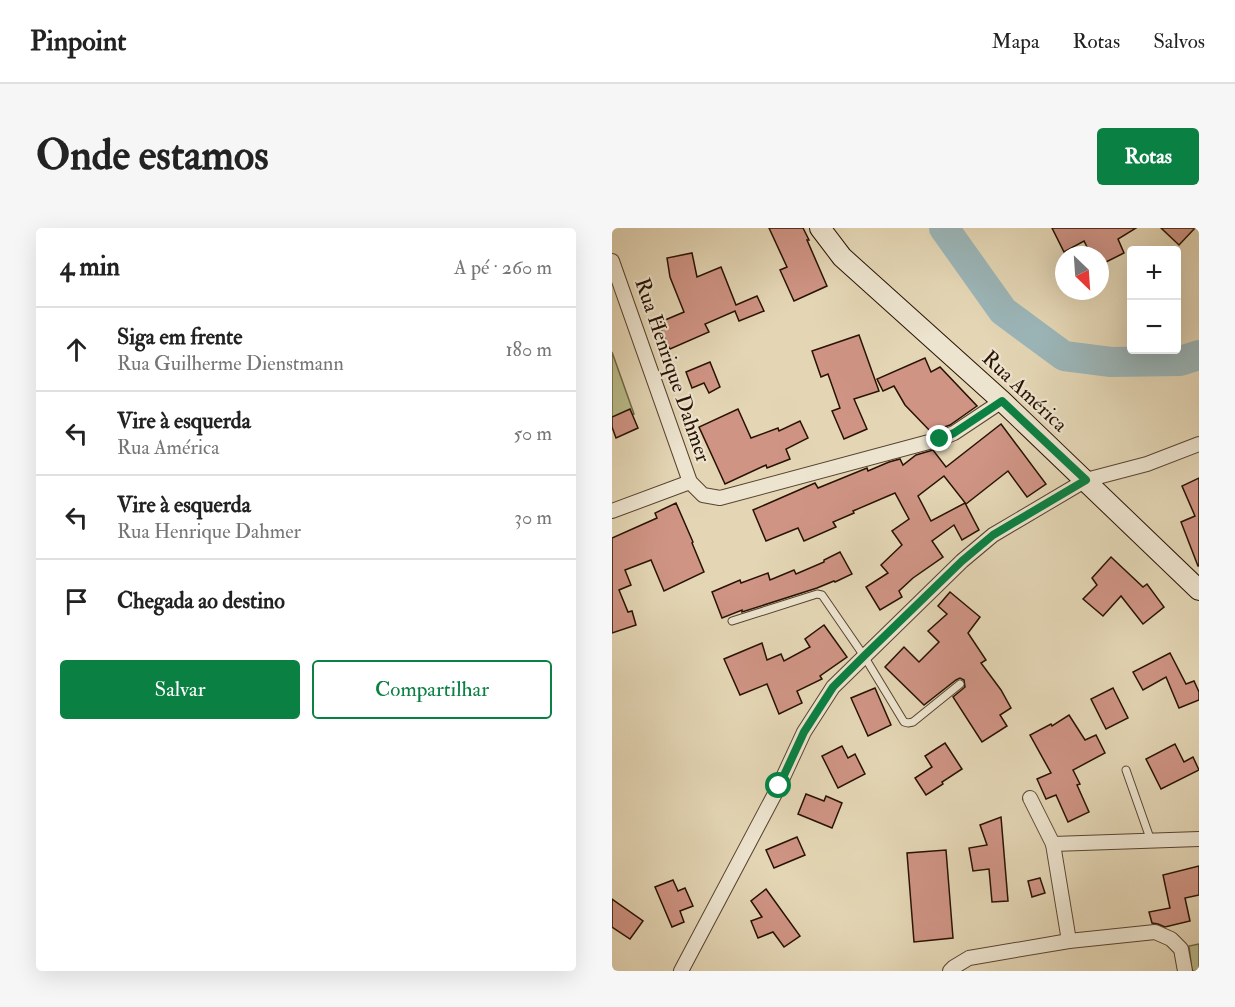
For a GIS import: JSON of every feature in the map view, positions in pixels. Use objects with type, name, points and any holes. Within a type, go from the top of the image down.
[{"type":"street","name":"Rua América","points":[[820,228],[842,257],[1002,401],[1199,590]]},
{"type":"street","name":"Rua Henrique Dahmer","points":[[612,261],[690,482],[703,495],[720,498],[940,439],[954,433],[1002,401]]},
{"type":"street","points":[[681,971],[779,786],[804,732],[833,687],[962,561],[993,535],[1086,480],[1147,464],[1199,444]]},
{"type":"street","points":[[612,512],[690,482]]},
{"type":"street","points":[[1030,798],[1053,844],[1069,941]]},
{"type":"street","points":[[1053,844],[1199,839]]},
{"type":"street","points":[[950,971],[969,958],[1069,941],[1155,932],[1171,939],[1181,949],[1185,971]]},
{"type":"lane","points":[[732,621],[817,594],[822,595],[864,656],[904,722],[913,722],[960,684]]},
{"type":"lane","points":[[1126,770],[1151,841]]},
{"type":"green space","points":[[612,352],[634,414],[612,422]]},
{"type":"green space","points":[[1199,944],[1199,971],[1192,971],[1189,946]]},
{"type":"building","points":[[769,228],[803,228],[827,286],[794,301],[780,270],[787,267]]},
{"type":"building","points":[[1052,228],[1136,228],[1118,239],[1124,253],[1109,260],[1109,246],[1086,246],[1084,241],[1075,246],[1061,246]]},
{"type":"building","points":[[1161,228],[1195,228],[1179,245]]},
{"type":"building","points":[[692,253],[697,277],[721,267],[736,305],[757,296],[764,311],[739,321],[735,311],[705,324],[709,332],[670,349],[658,323],[684,312],[670,277],[667,258]]},
{"type":"building","points":[[859,335],[879,391],[854,399],[867,429],[844,439],[832,411],[840,408],[828,374],[821,377],[812,351]]},
{"type":"building","points":[[925,358],[931,372],[940,367],[977,406],[950,425],[931,432],[905,405],[894,386],[883,391],[877,379]]},
{"type":"building","points":[[710,362],[720,387],[709,393],[704,383],[692,388],[686,372]]},
{"type":"building","points":[[630,409],[638,428],[616,438],[612,427],[612,417]]},
{"type":"building","points":[[738,409],[751,438],[778,428],[779,431],[800,421],[808,438],[786,449],[790,459],[767,468],[766,465],[725,484],[699,427]]},
{"type":"building","points":[[1001,424],[1046,484],[1027,497],[1008,471],[966,504],[944,476],[918,496],[931,521],[965,503],[979,530],[962,540],[954,525],[932,541],[943,557],[899,591],[902,597],[880,610],[866,587],[888,573],[881,565],[902,545],[892,531],[909,519],[895,493],[853,511],[854,513],[833,522],[836,527],[804,541],[798,528],[766,541],[753,510],[815,483],[818,488],[867,468],[868,471],[900,459],[903,465],[916,455],[933,450],[946,467]]},
{"type":"building","points":[[1199,478],[1198,566],[1181,522],[1195,516],[1182,486]]},
{"type":"building","points":[[676,503],[704,572],[664,591],[651,560],[625,570],[631,585],[619,590],[628,612],[632,611],[636,625],[612,633],[612,538],[657,518],[655,513]]},
{"type":"building","points":[[840,552],[852,574],[835,582],[722,618],[712,592],[740,580],[741,583],[768,573],[770,580],[794,570],[796,574]]},
{"type":"building","points":[[1111,557],[1143,587],[1147,584],[1164,607],[1143,624],[1121,596],[1103,616],[1083,599],[1097,585],[1092,578]]},
{"type":"building","points":[[950,592],[980,617],[968,633],[986,660],[981,663],[1011,708],[1000,715],[1007,726],[982,742],[953,697],[965,687],[964,680],[960,678],[956,680],[924,705],[885,667],[904,647],[919,662],[939,642],[928,631],[947,614],[938,606]]},
{"type":"building","points":[[824,625],[847,657],[820,676],[822,679],[797,691],[802,703],[779,714],[767,684],[740,695],[724,659],[762,643],[767,660],[781,654],[784,661],[810,647],[805,639]]},
{"type":"building","points":[[1170,653],[1186,684],[1194,681],[1199,692],[1199,700],[1179,708],[1166,677],[1143,690],[1133,672]]},
{"type":"building","points":[[875,688],[891,725],[868,736],[851,698]]},
{"type":"building","points":[[1113,688],[1128,718],[1106,729],[1091,699]]},
{"type":"building","points":[[1069,715],[1085,740],[1096,735],[1105,753],[1073,770],[1089,812],[1068,822],[1056,795],[1046,799],[1037,779],[1051,773],[1030,735],[1051,724],[1052,726]]},
{"type":"building","points":[[945,743],[962,769],[926,795],[915,778],[932,767],[925,756]]},
{"type":"building","points":[[1175,744],[1184,762],[1193,757],[1199,770],[1161,789],[1146,759]]},
{"type":"building","points":[[842,746],[848,758],[855,754],[865,774],[838,788],[822,756]]},
{"type":"building","points":[[806,794],[824,801],[826,796],[842,803],[832,828],[798,814]]},
{"type":"building","points":[[1001,817],[1008,901],[992,902],[989,869],[973,871],[969,848],[987,845],[980,825]]},
{"type":"building","points":[[797,837],[805,855],[774,868],[766,850]]},
{"type":"building","points":[[946,850],[953,938],[914,942],[907,853]]},
{"type":"building","points":[[1199,866],[1199,895],[1185,898],[1190,921],[1165,927],[1152,923],[1149,912],[1170,908],[1163,875]]},
{"type":"building","points":[[1040,878],[1045,893],[1032,897],[1028,881]]},
{"type":"building","points":[[673,880],[678,891],[685,888],[693,906],[680,911],[684,922],[672,927],[655,887]]},
{"type":"building","points":[[766,889],[800,936],[784,947],[773,932],[758,938],[751,921],[762,917],[751,901]]},
{"type":"building","points":[[612,899],[643,921],[630,939],[612,927]]},
{"type":"waterway","points":[[944,228],[1003,311],[1064,356],[1111,362],[1180,361],[1199,355]]},
{"type":"route","points":[[779,786],[804,732],[833,687],[864,656],[962,561],[993,535],[1086,480],[1002,401],[954,433],[940,439]]}]
